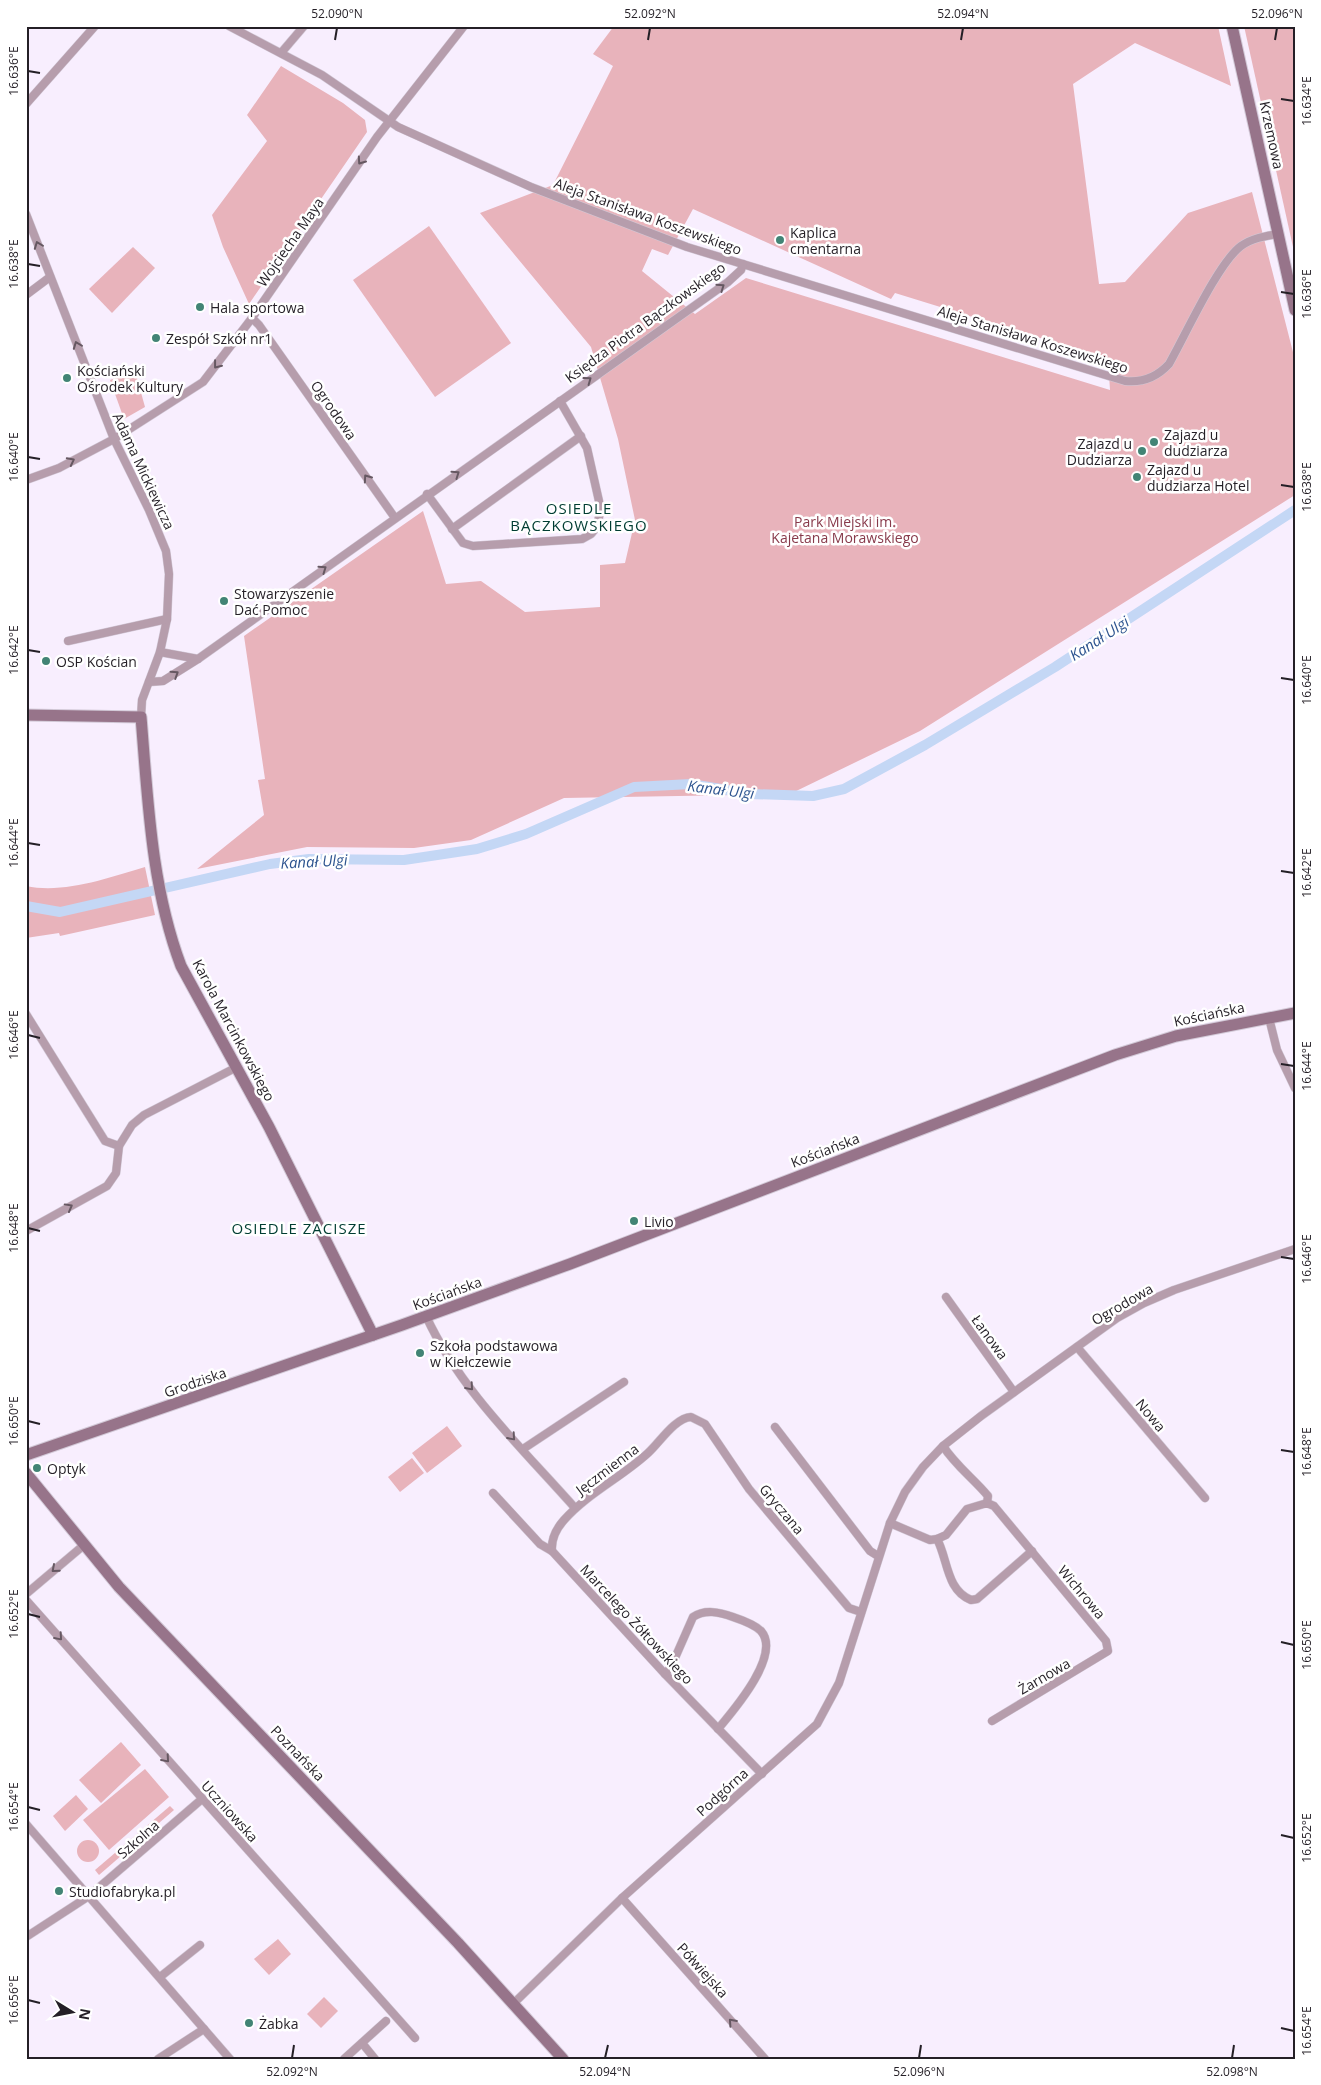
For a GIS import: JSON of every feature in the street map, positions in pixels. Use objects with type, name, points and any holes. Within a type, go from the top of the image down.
[{"type":"main road","name":"Krzemowa","points":[[1232,26],[1295,310]]},
{"type":"main road","points":[[26,715],[141,717]]},
{"type":"main road","name":"Karola Marcinkowskiego","points":[[141,717],[155,871],[162,908],[181,966],[237,1067],[325,1237],[373,1335]]},
{"type":"main road","name":"Kościańska","points":[[373,1335],[570,1264],[1115,1055],[1176,1036],[1295,1013]]},
{"type":"main road","name":"Grodziska","points":[[26,1455],[373,1335]]},
{"type":"main road","name":"Poznańska","points":[[26,1473],[119,1587],[514,2003],[558,2056]]},
{"type":"street","points":[[26,104],[95,26]]},
{"type":"street","name":"Aleja Stanisława Koszewskiego","points":[[229,26],[322,75],[390,122],[531,187],[688,247],[1111,377],[1136,382],[1157,375],[1169,364],[1221,270],[1233,254],[1246,242],[1278,234]]},
{"type":"street","points":[[281,53],[304,26]]},
{"type":"street","name":"Wojciecha Maya","points":[[26,480],[59,468],[114,439],[203,382],[252,318],[390,122],[464,26]]},
{"type":"street","name":"Adama Mickiewicza","points":[[26,214],[114,439],[149,510],[166,551],[170,574],[167,619],[160,652],[142,700],[141,717]]},
{"type":"street","name":"Księdza Piotra Bączkowskiego","points":[[149,682],[163,682],[198,659],[427,494],[728,282],[741,270],[743,264]]},
{"type":"street","points":[[26,295],[50,276]]},
{"type":"street","name":"Ogrodowa","points":[[252,318],[259,324],[395,518]]},
{"type":"street","name":"Księdza Piotra Bączkowskiego","points":[[427,494],[463,542],[473,546],[582,539],[591,534],[599,521],[601,510],[588,448],[560,401]]},
{"type":"street","points":[[452,529],[580,436]]},
{"type":"street","points":[[68,641],[167,619]]},
{"type":"street","points":[[160,652],[198,659]]},
{"type":"street","points":[[26,1014],[104,1140],[119,1146]]},
{"type":"street","points":[[1269,1018],[1277,1050],[1295,1088]]},
{"type":"street","points":[[26,1231],[108,1186],[116,1173],[119,1146],[132,1125],[144,1115],[237,1067]]},
{"type":"street","name":"Ogrodowa","points":[[981,1416],[1117,1318],[1144,1302],[1295,1249]]},
{"type":"street","name":"Łanowa","points":[[946,1297],[1014,1392]]},
{"type":"street","points":[[426,1316],[460,1376],[575,1508]]},
{"type":"street","name":"Nowa","points":[[1077,1347],[1205,1498]]},
{"type":"street","points":[[523,1449],[624,1382]]},
{"type":"street","name":"Podgórna","points":[[514,2003],[622,1898],[805,1736],[827,1708],[839,1683],[878,1556],[890,1523],[905,1492],[923,1467],[943,1446],[981,1416]]},
{"type":"street","name":"Jęczmienna","points":[[552,1551],[554,1534],[575,1508],[632,1468],[664,1438],[678,1420],[691,1417]]},
{"type":"street","name":"Gryczana","points":[[691,1417],[705,1424],[749,1489],[849,1608],[861,1612]]},
{"type":"street","points":[[775,1426],[870,1552],[878,1556]]},
{"type":"street","points":[[890,1523],[930,1540],[937,1540],[946,1535],[967,1509],[987,1503],[988,1496],[978,1484],[953,1462],[943,1446]]},
{"type":"street","name":"Marcelego Żółtowskiego","points":[[492,1493],[540,1544],[552,1551],[665,1674],[762,1774]]},
{"type":"street","name":"Wichrowa","points":[[987,1503],[994,1506],[1106,1641],[1108,1651]]},
{"type":"street","points":[[937,1540],[943,1550],[948,1574],[956,1588],[971,1600],[977,1599],[1032,1551]]},
{"type":"street","points":[[26,1594],[84,1546]]},
{"type":"street","name":"Uczniowska","points":[[26,1600],[415,2038]]},
{"type":"street","points":[[665,1674],[671,1667],[689,1625],[698,1613],[706,1611],[720,1613],[754,1626],[762,1632],[766,1646],[764,1657],[747,1693],[718,1729]]},
{"type":"street","name":"Żarnowa","points":[[992,1721],[1108,1651]]},
{"type":"street","name":"Szkolna","points":[[26,1937],[89,1896],[202,1799]]},
{"type":"street","points":[[26,1824],[230,2059]]},
{"type":"street","name":"Półwiejska","points":[[622,1898],[764,2059]]},
{"type":"street","points":[[160,1977],[200,1944]]},
{"type":"street","points":[[344,2059],[386,2021]]},
{"type":"street","points":[[158,2059],[204,2029]]},
{"type":"street","points":[[362,2043],[375,2059]]},
{"type":"green space","name":"Park Miejski im. Kajetana Morawskiego","points":[[614,26],[1218,26],[1231,86],[1135,43],[1073,84],[1099,284],[1125,282],[1188,213],[1252,192],[1295,360],[1295,495],[920,731],[790,794],[564,798],[471,840],[414,848],[307,847],[197,869],[264,815],[258,780],[265,779],[244,636],[423,511],[446,584],[481,581],[525,612],[600,607],[600,565],[625,563],[635,520],[618,439],[591,347],[480,213],[553,185],[613,66],[593,54]],"holes":[[[693,209],[891,299],[895,293],[1108,359],[1110,390],[746,278],[695,314],[642,271],[652,249],[668,255]]]},
{"type":"green space","points":[[1244,26],[1295,26],[1295,256]]},
{"type":"green space","points":[[281,66],[343,103],[365,120],[367,132],[249,304],[223,247],[212,215],[267,141],[247,115]]},
{"type":"green space","points":[[429,226],[511,343],[435,397],[353,280]]},
{"type":"green space","points":[[133,247],[155,268],[112,313],[89,289]]},
{"type":"green space","points":[[135,371],[145,407],[124,419],[110,380]]},
{"type":"green space","points":[[145,867],[155,915],[60,936],[59,933],[26,938],[26,886],[55,888],[86,884]]},
{"type":"green space","points":[[447,1426],[462,1446],[427,1473],[412,1453]]},
{"type":"green space","points":[[412,1458],[424,1473],[400,1492],[388,1477]]},
{"type":"green space","points":[[121,1742],[141,1765],[101,1803],[79,1780]]},
{"type":"green space","points":[[145,1769],[169,1797],[109,1850],[83,1820]]},
{"type":"green space","points":[[76,1795],[88,1809],[65,1831],[53,1816]]},
{"type":"green space","points":[[170,1806],[174,1810],[99,1875],[95,1870]]},
{"type":"green space","points":[[88,1840],[96,1843],[99,1851],[96,1859],[88,1862],[80,1859],[77,1851],[80,1843]]},
{"type":"green space","points":[[278,1939],[291,1954],[269,1975],[254,1959]]},
{"type":"green space","points":[[324,1997],[338,2011],[321,2028],[307,2014]]},
{"type":"waterway","name":"Kanał Ulgi","points":[[26,906],[60,912],[270,864],[309,859],[404,860],[477,849],[526,834],[634,787],[691,784],[751,794],[813,796],[844,789],[925,745],[1055,667],[1295,510]]},
{"type":"place","name":"Kaplica cmentarna","points":[[780,240]]},
{"type":"place","name":"Hala sportowa","points":[[200,307]]},
{"type":"place","name":"Zespół Szkół nr1","points":[[156,338]]},
{"type":"place","name":"Kościański Ośrodek Kultury","points":[[67,378]]},
{"type":"place","name":"Zajazd u dudziarza","points":[[1154,442]]},
{"type":"place","name":"Zajazd u Dudziarza","points":[[1142,451]]},
{"type":"place","name":"Zajazd u dudziarza Hotel","points":[[1137,477]]},
{"type":"place","name":"Stowarzyszenie Dać Pomoc","points":[[224,601]]},
{"type":"place","name":"OSP Kościan","points":[[46,661]]},
{"type":"place","name":"Livio","points":[[634,1221]]},
{"type":"place","name":"Szkoła podstawowa w Kiełczewie","points":[[420,1353]]},
{"type":"place","name":"Optyk","points":[[37,1468]]},
{"type":"place","name":"Studiofabryka.pl","points":[[59,1891]]},
{"type":"place","name":"Żabka","points":[[249,2023]]},
{"type":"district","name":"OSIEDLE BĄCZKOWSKIEGO","points":[[579,516]]},
{"type":"district","name":"OSIEDLE ZACISZE","points":[[299,1228]]}]
